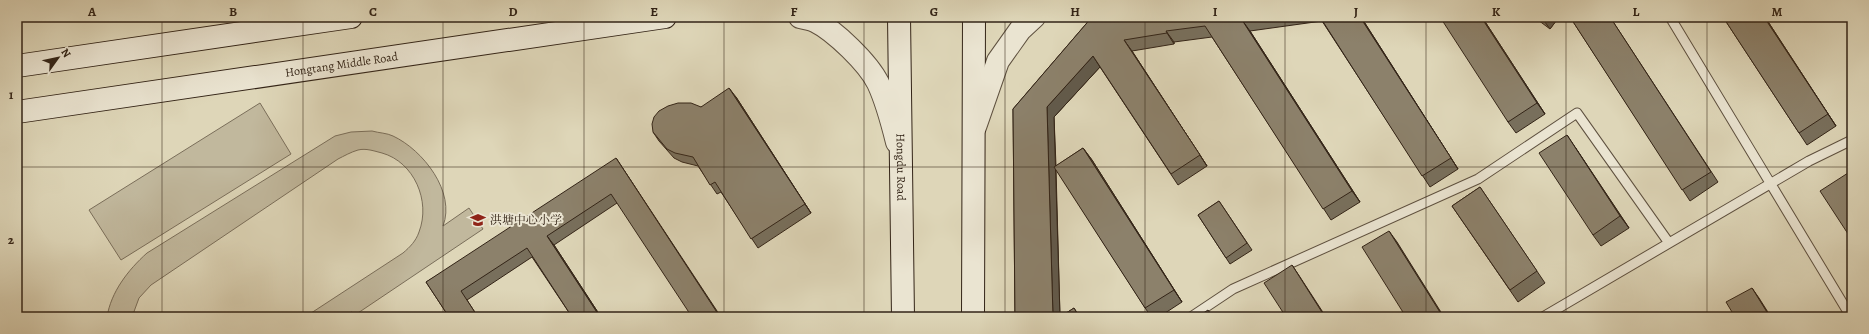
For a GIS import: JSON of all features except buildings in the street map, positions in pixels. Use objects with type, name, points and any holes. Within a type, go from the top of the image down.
[{"type":"main road","points":[[17,66],[351,17]]},
{"type":"main road","name":"Hongtang Middle Road","points":[[17,112],[665,17]]},
{"type":"main road","points":[[800,17],[815,21],[842,41],[862,60],[877,82],[889,111],[901,155]]},
{"type":"main road","name":"Hongdu Road","points":[[899,17],[903,317]]},
{"type":"main road","points":[[973,317],[974,17]]},
{"type":"main road","points":[[974,132],[998,61],[1020,30],[1034,17]]},
{"type":"lane","points":[[1670,17],[1851,317]]},
{"type":"lane","points":[[1191,317],[1233,289],[1478,179],[1578,113],[1669,243]]},
{"type":"lane","points":[[1543,317],[1809,161],[1852,140]]},
{"type":"shaded area","points":[[260,103],[291,154],[121,260],[89,210]]},
{"type":"shaded area","points":[[372,131],[388,134],[404,142],[415,151],[434,174],[441,186],[445,200],[446,213],[443,226],[469,208],[483,229],[352,317],[305,317],[403,253],[412,244],[419,232],[423,208],[417,184],[411,174],[403,165],[382,153],[364,149],[358,150],[338,159],[151,285],[139,298],[132,317],[107,317],[112,299],[121,282],[147,253],[335,136],[351,132]]},
{"type":"place","name":"洪塘中心小学","points":[[478,220]]}]
